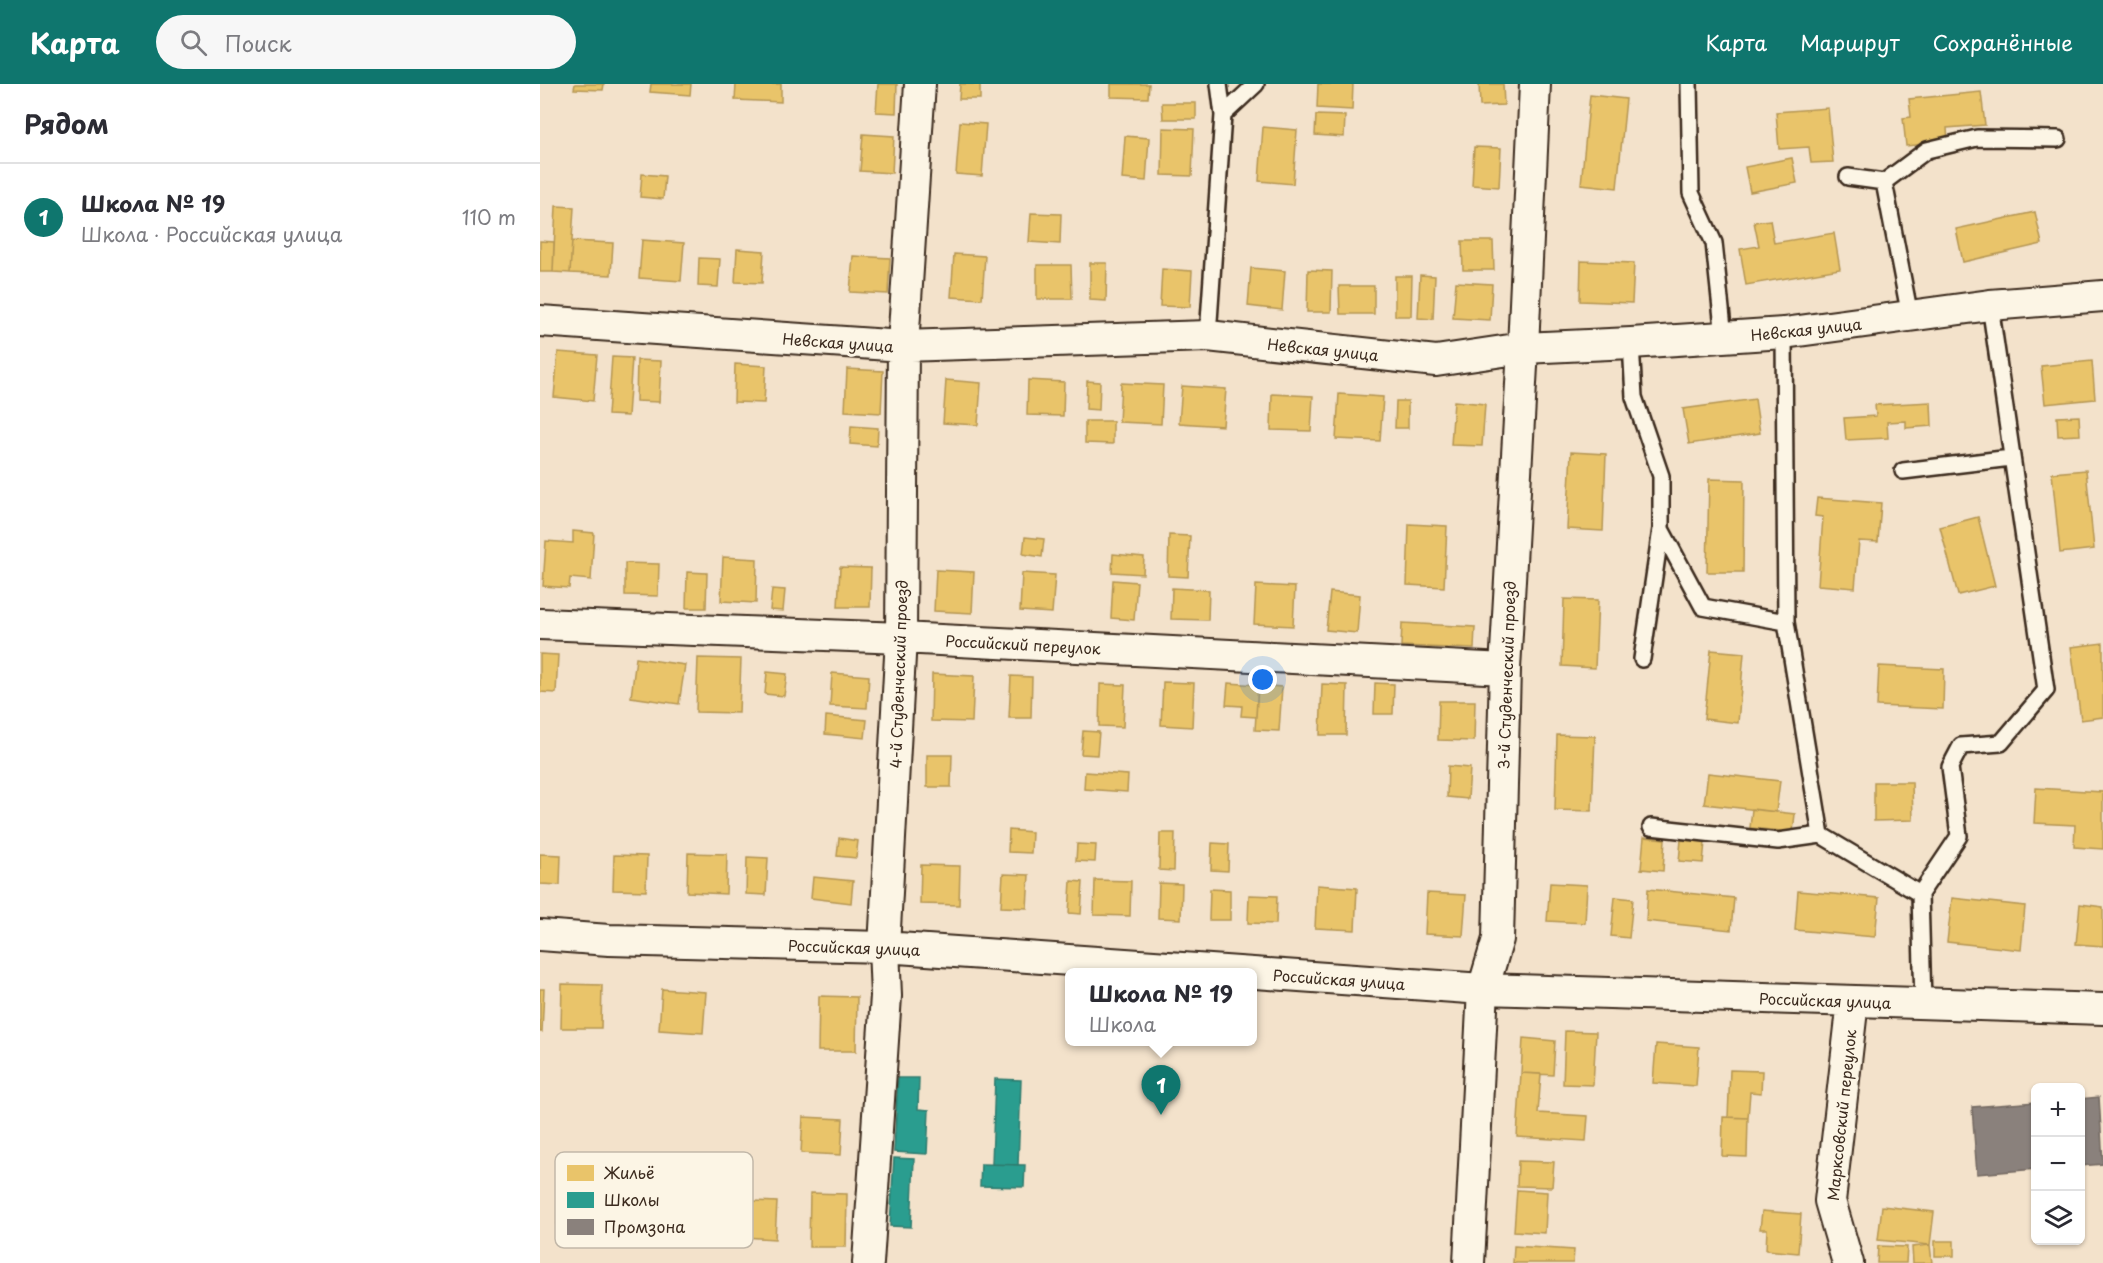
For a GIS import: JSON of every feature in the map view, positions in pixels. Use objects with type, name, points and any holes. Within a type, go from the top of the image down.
[{"type":"street","name":"4-й Студенческий проезд","points":[[868,1263],[886,996],[884,946],[901,638],[903,346],[920,84]]},
{"type":"street","name":"3-й Студенческий проезд","points":[[1469,1263],[1483,989],[1498,939],[1505,669],[1523,348],[1534,84]]},
{"type":"street","name":"Невская улица","points":[[540,321],[903,346],[1208,336],[1436,361],[1523,348],[1631,344],[1784,333],[1990,305],[2103,296]]},
{"type":"street","name":"Российский переулок","points":[[540,624],[901,638],[1505,669]]},
{"type":"street","name":"Российская улица","points":[[540,935],[609,940],[884,946],[1190,968]]},
{"type":"street","name":"Российская улица","points":[[1257,973],[1483,989],[2103,1009]]},
{"type":"street","name":"Марксовский переулок","points":[[1848,1263],[1830,1200],[1853,1001]]},
{"type":"lane","points":[[1208,336],[1222,116],[1219,84]]},
{"type":"lane","points":[[1222,116],[1256,84]]},
{"type":"lane","points":[[1689,84],[1691,193],[1714,243],[1724,337]]},
{"type":"lane","points":[[1848,177],[1884,182],[1927,150],[1977,138],[2058,139]]},
{"type":"lane","points":[[1884,182],[1910,316]]},
{"type":"lane","points":[[1923,1003],[1920,894],[1959,836],[1950,767],[1961,746],[2001,743],[2046,690],[1990,305]]},
{"type":"lane","points":[[1784,333],[1786,622],[1821,835]]},
{"type":"lane","points":[[1631,344],[1634,397],[1661,476],[1662,529],[1642,659]]},
{"type":"lane","points":[[1903,471],[2011,458]]},
{"type":"lane","points":[[1662,529],[1703,607],[1786,622]]},
{"type":"lane","points":[[1651,827],[1778,841],[1821,835],[1920,894]]},
{"type":"building: Жильё","points":[[575,84],[604,84],[603,90],[574,89]]},
{"type":"building: Жильё","points":[[651,84],[691,84],[690,95],[650,92]]},
{"type":"building: Жильё","points":[[736,84],[781,84],[781,102],[735,100]]},
{"type":"building: Жильё","points":[[878,84],[897,84],[896,113],[876,112]]},
{"type":"building: Жильё","points":[[960,84],[980,84],[980,99],[959,99]]},
{"type":"building: Жильё","points":[[1111,84],[1149,84],[1148,98],[1111,97]]},
{"type":"building: Жильё","points":[[1318,84],[1353,84],[1352,110],[1317,108]]},
{"type":"building: Жильё","points":[[1479,84],[1503,84],[1504,105],[1480,106]]},
{"type":"building: Жильё","points":[[1981,92],[1985,125],[1947,128],[1948,142],[1906,146],[1903,118],[1911,117],[1909,99]]},
{"type":"building: Жильё","points":[[1590,95],[1626,99],[1617,188],[1581,184]]},
{"type":"building: Жильё","points":[[1162,103],[1196,103],[1196,119],[1163,119]]},
{"type":"building: Жильё","points":[[1828,108],[1833,162],[1811,163],[1809,147],[1779,149],[1776,112]]},
{"type":"building: Жильё","points":[[1316,115],[1345,116],[1344,137],[1315,135]]},
{"type":"building: Жильё","points":[[960,122],[986,124],[982,176],[956,174]]},
{"type":"building: Жильё","points":[[1263,127],[1297,130],[1293,184],[1259,181]]},
{"type":"building: Жильё","points":[[1163,128],[1194,129],[1192,176],[1162,175]]},
{"type":"building: Жильё","points":[[863,134],[894,136],[892,173],[860,171]]},
{"type":"building: Жильё","points":[[1125,136],[1149,138],[1146,181],[1122,179]]},
{"type":"building: Жильё","points":[[1474,147],[1501,148],[1499,187],[1472,185]]},
{"type":"building: Жильё","points":[[1792,158],[1797,183],[1750,192],[1745,167]]},
{"type":"building: Жильё","points":[[642,174],[665,176],[663,199],[640,197]]},
{"type":"building: Жильё","points":[[556,206],[574,207],[570,273],[553,272]]},
{"type":"building: Жильё","points":[[2035,212],[2042,244],[1963,262],[1956,229]]},
{"type":"building: Жильё","points":[[1031,213],[1061,214],[1060,244],[1029,242]]},
{"type":"building: Жильё","points":[[1770,220],[1774,243],[1834,233],[1840,269],[1746,285],[1740,249],[1759,246],[1754,222]]},
{"type":"building: Жильё","points":[[642,240],[684,243],[681,281],[639,278]]},
{"type":"building: Жильё","points":[[540,241],[554,242],[553,272],[540,272]]},
{"type":"building: Жильё","points":[[572,241],[613,243],[611,275],[570,273]]},
{"type":"building: Жильё","points":[[1462,241],[1493,241],[1494,270],[1463,270]]},
{"type":"building: Жильё","points":[[737,249],[764,251],[762,283],[735,282]]},
{"type":"building: Жильё","points":[[954,254],[985,256],[982,299],[951,297]]},
{"type":"building: Жильё","points":[[853,256],[890,258],[888,294],[850,292]]},
{"type":"building: Жильё","points":[[699,258],[720,259],[718,287],[698,286]]},
{"type":"building: Жильё","points":[[1581,261],[1634,263],[1632,303],[1580,301]]},
{"type":"building: Жильё","points":[[1090,263],[1107,263],[1106,301],[1090,300]]},
{"type":"building: Жильё","points":[[1037,265],[1071,265],[1072,299],[1037,299]]},
{"type":"building: Жильё","points":[[1251,268],[1285,271],[1282,310],[1248,306]]},
{"type":"building: Жильё","points":[[1162,269],[1192,271],[1190,307],[1160,306]]},
{"type":"building: Жильё","points":[[1308,270],[1332,271],[1331,312],[1307,312]]},
{"type":"building: Жильё","points":[[1420,275],[1435,276],[1433,319],[1418,318]]},
{"type":"building: Жильё","points":[[1395,276],[1412,276],[1411,316],[1395,316]]},
{"type":"building: Жильё","points":[[1456,282],[1492,284],[1490,320],[1453,318]]},
{"type":"building: Жильё","points":[[1339,286],[1374,286],[1374,314],[1340,314]]},
{"type":"building: Жильё","points":[[558,352],[597,355],[593,401],[554,397]]},
{"type":"building: Жильё","points":[[612,357],[632,358],[628,416],[608,415]]},
{"type":"building: Жильё","points":[[637,360],[661,361],[659,402],[636,401]]},
{"type":"building: Жильё","points":[[2092,361],[2095,399],[2045,404],[2041,366]]},
{"type":"building: Жильё","points":[[735,364],[766,366],[764,403],[734,402]]},
{"type":"building: Жильё","points":[[847,369],[883,371],[881,413],[845,411]]},
{"type":"building: Жильё","points":[[946,380],[981,383],[978,425],[943,423]]},
{"type":"building: Жильё","points":[[1028,380],[1064,382],[1063,416],[1027,415]]},
{"type":"building: Жильё","points":[[1087,381],[1100,382],[1099,410],[1086,409]]},
{"type":"building: Жильё","points":[[1121,383],[1163,385],[1161,424],[1119,422]]},
{"type":"building: Жильё","points":[[1182,386],[1226,389],[1223,426],[1179,423]]},
{"type":"building: Жильё","points":[[1272,394],[1313,396],[1311,431],[1271,430]]},
{"type":"building: Жильё","points":[[1339,394],[1383,397],[1380,441],[1336,439]]},
{"type":"building: Жильё","points":[[1755,399],[1760,433],[1689,444],[1683,409]]},
{"type":"building: Жильё","points":[[1396,401],[1408,401],[1408,428],[1395,428]]},
{"type":"building: Жильё","points":[[1454,401],[1485,404],[1482,446],[1451,445]]},
{"type":"building: Жильё","points":[[1931,402],[1932,426],[1906,428],[1906,421],[1887,422],[1888,438],[1846,440],[1844,418],[1876,416],[1875,405]]},
{"type":"building: Жильё","points":[[2079,416],[2080,435],[2058,436],[2057,417]]},
{"type":"building: Жильё","points":[[1085,421],[1113,421],[1113,444],[1085,443]]},
{"type":"building: Жильё","points":[[851,426],[878,428],[877,446],[850,444]]},
{"type":"building: Жильё","points":[[1571,452],[1606,454],[1603,531],[1567,529]]},
{"type":"building: Жильё","points":[[2086,470],[2094,549],[2060,553],[2052,473]]},
{"type":"building: Жильё","points":[[1709,479],[1744,480],[1743,572],[1707,572]]},
{"type":"building: Жильё","points":[[1817,498],[1881,503],[1878,542],[1859,541],[1855,588],[1818,585],[1823,517],[1815,516]]},
{"type":"building: Жильё","points":[[1978,517],[1995,586],[1958,595],[1940,527]]},
{"type":"building: Жильё","points":[[1409,524],[1447,526],[1444,587],[1407,585]]},
{"type":"building: Жильё","points":[[573,531],[594,533],[591,580],[570,578],[569,588],[543,586],[546,541],[573,543]]},
{"type":"building: Жильё","points":[[1169,535],[1190,536],[1188,577],[1168,576]]},
{"type":"building: Жильё","points":[[1025,537],[1044,539],[1042,557],[1023,554]]},
{"type":"building: Жильё","points":[[1113,554],[1144,557],[1143,574],[1112,572]]},
{"type":"building: Жильё","points":[[723,557],[757,559],[756,603],[721,601]]},
{"type":"building: Жильё","points":[[625,563],[659,564],[658,596],[625,595]]},
{"type":"building: Жильё","points":[[840,567],[871,568],[870,607],[838,607]]},
{"type":"building: Жильё","points":[[936,570],[974,572],[972,613],[934,611]]},
{"type":"building: Жильё","points":[[687,572],[707,573],[706,608],[686,608]]},
{"type":"building: Жильё","points":[[1022,573],[1055,575],[1052,613],[1020,611]]},
{"type":"building: Жильё","points":[[1113,580],[1137,582],[1134,620],[1111,618]]},
{"type":"building: Жильё","points":[[1256,585],[1295,587],[1293,626],[1254,624]]},
{"type":"building: Жильё","points":[[1172,588],[1209,590],[1208,620],[1171,619]]},
{"type":"building: Жильё","points":[[772,589],[785,590],[783,611],[770,610]]},
{"type":"building: Жильё","points":[[1330,592],[1360,595],[1357,633],[1326,630]]},
{"type":"building: Жильё","points":[[1564,599],[1598,600],[1595,668],[1562,666]]},
{"type":"building: Жильё","points":[[1402,623],[1475,627],[1474,649],[1401,646]]},
{"type":"building: Жильё","points":[[2103,643],[2103,717],[2081,720],[2071,647]]},
{"type":"building: Жильё","points":[[1711,650],[1744,653],[1738,723],[1704,719]]},
{"type":"building: Жильё","points":[[540,654],[558,655],[556,693],[540,692]]},
{"type":"building: Жильё","points":[[636,658],[685,665],[679,704],[631,697]]},
{"type":"building: Жильё","points":[[698,658],[741,659],[739,713],[696,712]]},
{"type":"building: Жильё","points":[[1879,666],[1944,669],[1943,709],[1877,706]]},
{"type":"building: Жильё","points":[[767,672],[787,674],[784,696],[765,694]]},
{"type":"building: Жильё","points":[[832,673],[869,676],[867,708],[830,706]]},
{"type":"building: Жильё","points":[[932,674],[974,676],[972,722],[931,721]]},
{"type":"building: Жильё","points":[[1011,676],[1032,677],[1031,718],[1009,718]]},
{"type":"building: Жильё","points":[[1163,682],[1194,683],[1192,727],[1161,725]]},
{"type":"building: Жильё","points":[[1228,683],[1258,685],[1256,717],[1241,716],[1242,706],[1226,705]]},
{"type":"building: Жильё","points":[[1375,683],[1394,684],[1393,714],[1374,714]]},
{"type":"building: Жильё","points":[[1100,684],[1125,685],[1123,727],[1099,726]]},
{"type":"building: Жильё","points":[[1322,684],[1347,685],[1346,735],[1320,735]]},
{"type":"building: Жильё","points":[[1258,685],[1282,687],[1279,731],[1255,730]]},
{"type":"building: Жильё","points":[[1439,701],[1475,701],[1474,741],[1438,740]]},
{"type":"building: Жильё","points":[[826,716],[867,720],[865,738],[825,734]]},
{"type":"building: Жильё","points":[[1083,731],[1099,732],[1097,755],[1081,754]]},
{"type":"building: Жильё","points":[[1557,735],[1595,736],[1592,811],[1555,810]]},
{"type":"building: Жильё","points":[[927,755],[952,755],[951,787],[927,787]]},
{"type":"building: Жильё","points":[[1448,766],[1470,768],[1468,799],[1447,797]]},
{"type":"building: Жильё","points":[[1085,772],[1128,775],[1127,792],[1084,789]]},
{"type":"building: Жильё","points":[[1708,773],[1780,781],[1776,812],[1704,804]]},
{"type":"building: Жильё","points":[[1874,782],[1912,782],[1913,820],[1874,821]]},
{"type":"building: Жильё","points":[[2036,788],[2103,792],[2103,849],[2074,847],[2075,825],[2034,823]]},
{"type":"building: Жильё","points":[[1752,809],[1795,814],[1793,832],[1750,828]]},
{"type":"building: Жильё","points":[[1009,830],[1032,832],[1031,853],[1008,852]]},
{"type":"building: Жильё","points":[[1160,833],[1175,833],[1174,871],[1159,870]]},
{"type":"building: Жильё","points":[[1644,837],[1665,839],[1663,871],[1641,869]]},
{"type":"building: Жильё","points":[[839,838],[858,841],[856,858],[837,856]]},
{"type":"building: Жильё","points":[[1681,840],[1705,842],[1703,863],[1679,861]]},
{"type":"building: Жильё","points":[[1212,843],[1229,844],[1228,871],[1211,870]]},
{"type":"building: Жильё","points":[[1077,844],[1096,845],[1095,862],[1076,861]]},
{"type":"building: Жильё","points":[[688,853],[727,854],[726,894],[687,892]]},
{"type":"building: Жильё","points":[[540,854],[561,855],[560,885],[540,884]]},
{"type":"building: Жильё","points":[[614,855],[647,856],[646,891],[613,890]]},
{"type":"building: Жильё","points":[[747,857],[768,858],[766,895],[746,894]]},
{"type":"building: Жильё","points":[[921,865],[960,866],[959,905],[920,904]]},
{"type":"building: Жильё","points":[[1003,874],[1029,875],[1027,908],[1001,907]]},
{"type":"building: Жильё","points":[[813,877],[853,881],[851,903],[811,898]]},
{"type":"building: Жильё","points":[[1095,880],[1131,881],[1130,916],[1094,915]]},
{"type":"building: Жильё","points":[[1071,881],[1083,882],[1081,914],[1069,913]]},
{"type":"building: Жильё","points":[[1159,883],[1182,884],[1181,919],[1158,918]]},
{"type":"building: Жильё","points":[[1550,883],[1587,885],[1585,923],[1547,921]]},
{"type":"building: Жильё","points":[[1317,885],[1357,888],[1355,930],[1315,928]]},
{"type":"building: Жильё","points":[[1210,889],[1230,890],[1230,920],[1209,920]]},
{"type":"building: Жильё","points":[[1648,889],[1734,898],[1731,930],[1646,921]]},
{"type":"building: Жильё","points":[[1798,891],[1879,898],[1875,937],[1795,930]]},
{"type":"building: Жильё","points":[[1427,893],[1466,895],[1463,936],[1425,934]]},
{"type":"building: Жильё","points":[[1249,895],[1277,896],[1276,924],[1248,923]]},
{"type":"building: Жильё","points":[[1615,897],[1633,899],[1629,938],[1611,936]]},
{"type":"building: Жильё","points":[[1952,898],[2025,906],[2021,950],[1947,942]]},
{"type":"building: Жильё","points":[[2080,904],[2103,907],[2103,946],[2076,944]]},
{"type":"building: Жильё","points":[[562,984],[602,985],[601,1028],[561,1028]]},
{"type":"building: Жильё","points":[[540,989],[544,989],[542,1032],[540,1032]]},
{"type":"building: Жильё","points":[[662,989],[706,992],[703,1033],[659,1030]]},
{"type":"building: Жильё","points":[[819,996],[857,997],[856,1051],[818,1051]]},
{"type":"building: Жильё","points":[[1565,1031],[1596,1032],[1593,1085],[1563,1084]]},
{"type":"building: Жильё","points":[[1523,1038],[1555,1041],[1553,1075],[1521,1073]]},
{"type":"building: Жильё","points":[[1656,1044],[1699,1047],[1696,1086],[1653,1083]]},
{"type":"building: Жильё","points":[[1730,1070],[1762,1071],[1761,1093],[1750,1092],[1748,1118],[1728,1117]]},
{"type":"building: Жильё","points":[[1521,1073],[1541,1074],[1538,1113],[1588,1116],[1586,1141],[1517,1137]]},
{"type":"building: Жильё","points":[[803,1117],[843,1119],[841,1155],[801,1153]]},
{"type":"building: Жильё","points":[[1723,1117],[1748,1118],[1747,1157],[1722,1156]]},
{"type":"building: Жильё","points":[[1518,1161],[1554,1162],[1552,1187],[1517,1186]]},
{"type":"building: Жильё","points":[[1517,1190],[1547,1192],[1545,1233],[1514,1231]]},
{"type":"building: Жильё","points":[[810,1193],[847,1194],[846,1247],[809,1247]]},
{"type":"building: Жильё","points":[[753,1201],[777,1202],[775,1239],[753,1238]]},
{"type":"building: Жильё","points":[[1882,1206],[1934,1212],[1930,1245],[1878,1240]]},
{"type":"building: Жильё","points":[[1762,1211],[1801,1214],[1798,1253],[1766,1250],[1767,1229],[1760,1229]]},
{"type":"building: Жильё","points":[[1935,1241],[1954,1241],[1954,1256],[1935,1256]]},
{"type":"building: Жильё","points":[[1930,1245],[1932,1263],[1913,1263],[1912,1247]]},
{"type":"building: Жильё","points":[[1514,1246],[1574,1250],[1573,1263],[1513,1263]]},
{"type":"building: Жильё","points":[[1878,1246],[1907,1247],[1906,1263],[1877,1263]]},
{"type":"building: Школы","points":[[898,1078],[919,1078],[918,1109],[929,1110],[927,1154],[894,1152]]},
{"type":"building: Школы","points":[[995,1079],[1021,1080],[1018,1165],[992,1164]]},
{"type":"building: Школы","points":[[894,1158],[914,1159],[911,1227],[890,1226]]},
{"type":"building: Школы","points":[[981,1164],[1025,1165],[1024,1187],[980,1186]]},
{"type":"building: Промзона","points":[[2099,1097],[2103,1164],[2085,1166],[2085,1098]]},
{"type":"building: Промзона","points":[[2031,1102],[2031,1169],[1977,1174],[1972,1107]]},
{"type":"place","name":"Школа № 19","points":[[1161,1115]]}]
